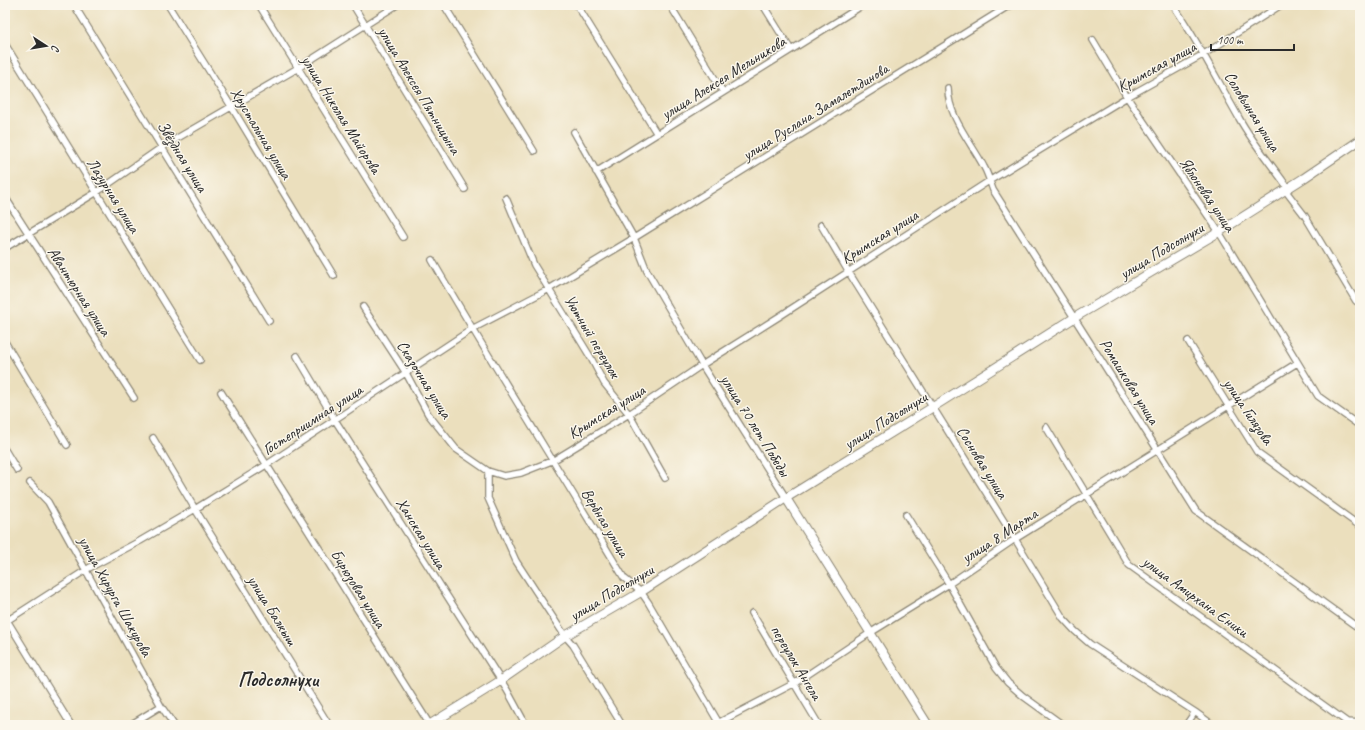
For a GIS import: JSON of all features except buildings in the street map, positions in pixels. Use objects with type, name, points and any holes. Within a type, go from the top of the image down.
[{"type":"street","name":"Звёздная улица","points":[[74,5],[269,321]]},
{"type":"street","name":"Хрустальная улица","points":[[168,5],[334,276]]},
{"type":"street","name":"улица Николая Майорова","points":[[260,5],[403,237]]},
{"type":"street","name":"улица Алексея Пятницына","points":[[353,5],[465,189]]},
{"type":"street","points":[[5,248],[97,192],[162,148],[231,106],[298,68],[397,5]]},
{"type":"street","points":[[444,5],[534,151]]},
{"type":"street","points":[[577,5],[657,134]]},
{"type":"street","points":[[670,5],[724,92]]},
{"type":"street","points":[[763,5],[791,50]]},
{"type":"street","name":"улица Алексея Мельникова","points":[[596,172],[791,50],[856,7],[863,5]]},
{"type":"street","name":"улица Руслана Замалетдинова","points":[[634,238],[1010,5]]},
{"type":"street","name":"Соловьиная улица","points":[[1173,5],[1204,54],[1240,120],[1304,216],[1356,301]]},
{"type":"street","name":"Крымская улица","points":[[488,471],[504,476],[520,473],[554,460],[629,414],[702,365],[989,181],[1127,96],[1204,54],[1281,5]]},
{"type":"street","name":"Яблоневая улица","points":[[1093,40],[1127,96],[1218,232],[1318,396],[1360,426]]},
{"type":"street","name":"Лазурная улица","points":[[5,44],[200,360]]},
{"type":"street","name":"Ромашковая улица","points":[[948,88],[948,99],[962,130],[984,167],[993,190],[1196,511],[1360,629]]},
{"type":"street","name":"улица 70 лет Победы","points":[[574,132],[634,238],[646,271],[702,365],[928,725]]},
{"type":"street","name":"улица Подсолнухи","points":[[430,725],[500,681],[565,636],[641,592],[786,498],[1074,318],[1218,232],[1286,189],[1359,139]]},
{"type":"street","name":"Авантюрная улица","points":[[5,197],[134,398]]},
{"type":"street","name":"Уютный переулок","points":[[506,198],[534,265],[592,358],[604,383],[629,414],[665,478]]},
{"type":"street","name":"Сосновая улица","points":[[821,224],[848,271],[1015,539],[1062,618],[1090,644],[1196,712],[1213,725]]},
{"type":"street","name":"Гостеприимная улица","points":[[6,620],[87,570],[195,509],[266,465],[472,329],[549,289],[634,238]]},
{"type":"street","name":"Вербная улица","points":[[432,260],[472,329],[554,460],[624,578],[641,592],[718,724]]},
{"type":"street","name":"Сказочная улица","points":[[363,307],[406,373],[428,414],[456,449],[488,471]]},
{"type":"street","name":"улица Гилязова","points":[[1188,341],[1257,452],[1360,526]]},
{"type":"street","points":[[5,342],[67,445]]},
{"type":"street","name":"Ханская улица","points":[[297,356],[335,420],[500,681],[526,725]]},
{"type":"street","name":"улица 8 Марта","points":[[718,724],[794,683],[870,633],[949,584],[1015,539],[1297,363]]},
{"type":"street","name":"Бирюзовая улица","points":[[221,392],[430,725]]},
{"type":"street","name":"улица Амирхана Еники","points":[[1046,427],[1129,565],[1348,722],[1360,723]]},
{"type":"street","name":"улица Балкыш","points":[[153,438],[195,509],[329,725]]},
{"type":"street","points":[[5,450],[17,470]]},
{"type":"street","points":[[488,471],[488,498],[516,561],[565,636],[573,645],[622,725]]},
{"type":"street","name":"улица Хирурга Шакурова","points":[[30,483],[48,502],[174,725]]},
{"type":"street","points":[[906,515],[949,584],[996,668],[1008,683],[1023,696],[1063,725]]},
{"type":"street","name":"переулок Ангела","points":[[752,613],[819,725]]},
{"type":"street","points":[[6,620],[71,725]]},
{"type":"street","points":[[130,725],[162,706]]},
{"type":"street","points":[[1186,725],[1196,712]]},
{"type":"district","name":"Подсолнухи","points":[[278,679]]}]
